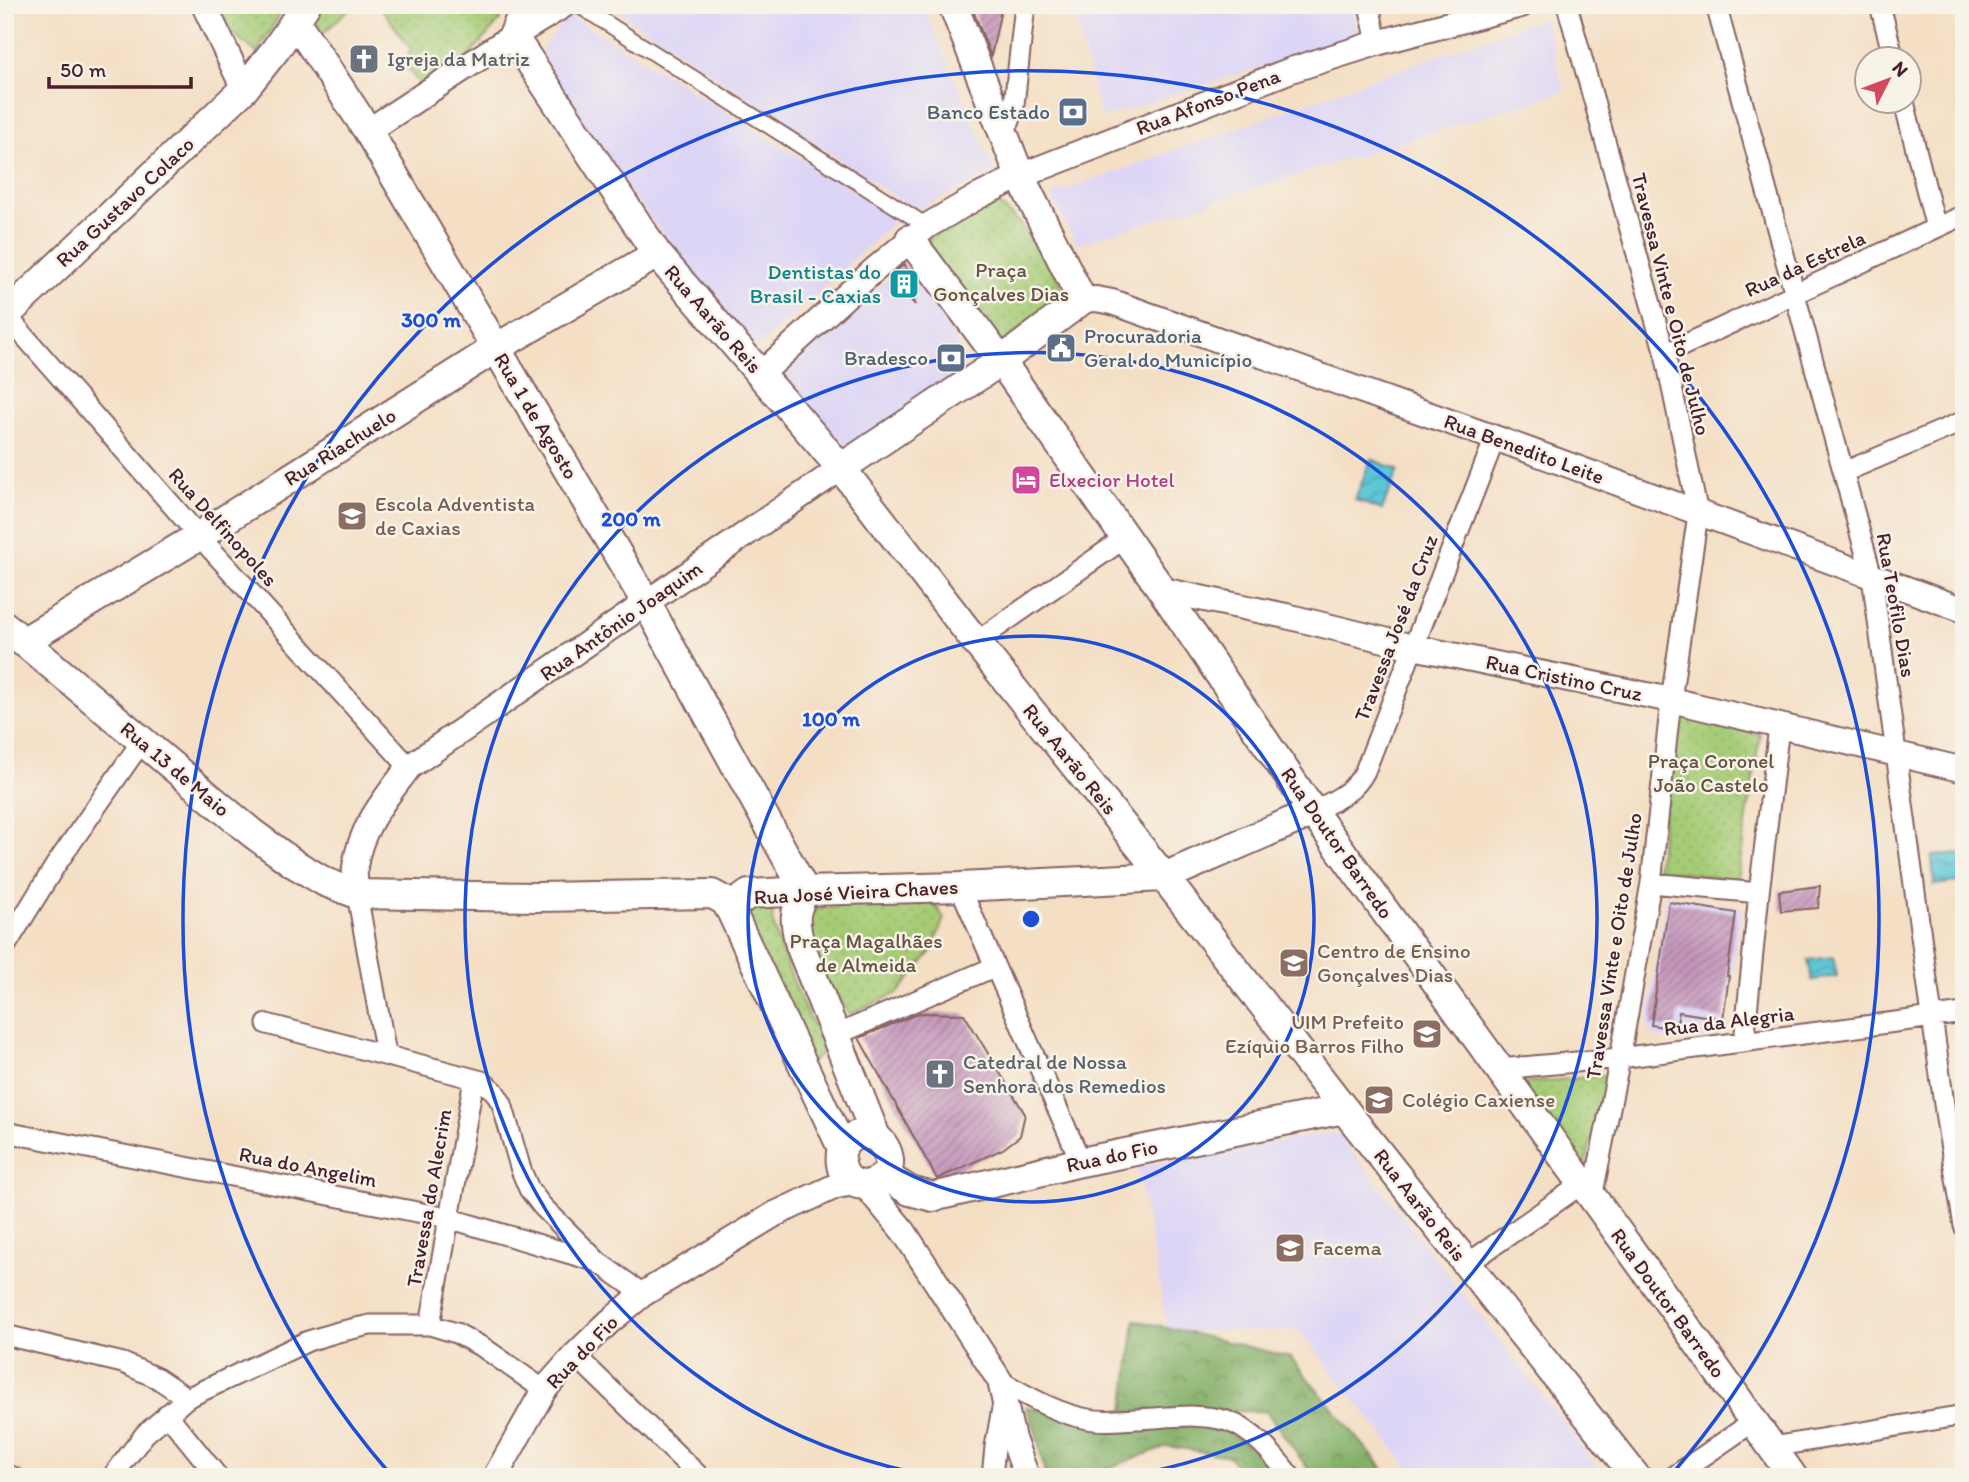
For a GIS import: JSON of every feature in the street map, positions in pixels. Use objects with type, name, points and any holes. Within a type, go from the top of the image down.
[{"type":"main road","points":[[513,36],[526,5]]},
{"type":"main road","points":[[953,5],[1020,176],[1082,300]]},
{"type":"main road","name":"Rua Gustavo Colaco","points":[[6,315],[244,89],[301,14]]},
{"type":"main road","name":"Rua 1 de Agosto","points":[[301,14],[647,604],[805,891]]},
{"type":"main road","name":"Rua Aarão Reis","points":[[513,36],[657,254],[841,468],[1636,1477]]},
{"type":"main road","name":"Rua Doutor Barredo","points":[[919,232],[1001,361],[1162,590],[1313,812],[1793,1477]]},
{"type":"main road","name":"Rua Riachuelo","points":[[14,634],[199,536],[496,348],[657,254]]},
{"type":"main road","name":"Rua Antônio Joaquim","points":[[841,468],[1001,361],[1082,300]]},
{"type":"main road","name":"Rua 13 de Maio","points":[[14,634],[252,833],[325,882],[357,894]]},
{"type":"main road","name":"Rua José Vieira Chaves","points":[[357,894],[537,897],[712,894],[725,901],[731,911],[735,904],[749,894],[1164,877],[1313,812]]},
{"type":"main road","points":[[805,891],[796,907],[794,923],[807,964],[876,1137],[882,1142],[889,1156],[889,1164],[871,1181],[849,1179],[840,1164],[841,1152],[846,1142],[860,1135],[876,1137]]},
{"type":"main road","points":[[731,911],[841,1152]]},
{"type":"main road","name":"Rua do Fio","points":[[871,1181],[933,1197],[1081,1162],[1344,1109]]},
{"type":"street","points":[[204,5],[244,89]]},
{"type":"street","points":[[368,131],[564,5]]},
{"type":"street","points":[[578,5],[919,232]]},
{"type":"street","points":[[1000,127],[1010,121],[1014,105],[1025,5]]},
{"type":"street","points":[[1369,5],[1377,43]]},
{"type":"street","name":"Rua Afonso Pena","points":[[761,374],[919,232],[960,206],[1020,176],[1248,85],[1377,43],[1521,5]]},
{"type":"street","name":"Travessa Vinte e Oito de Julho","points":[[1567,5],[1665,355],[1698,514],[1671,700],[1651,883],[1620,1058],[1587,1191]]},
{"type":"street","name":"Rua Teofilo Dias","points":[[1716,5],[1872,577],[1932,1017],[1964,1226]]},
{"type":"street","points":[[1880,5],[1890,46]]},
{"type":"street","points":[[1908,116],[1936,228]]},
{"type":"street","name":"Rua da Estrela","points":[[1665,355],[1964,215]]},
{"type":"street","name":"Rua Benedito Leite","points":[[1082,300],[1112,302],[1964,610]]},
{"type":"street","name":"Rua Delfinopoles","points":[[6,315],[199,536],[409,767]]},
{"type":"street","points":[[1844,472],[1964,421]]},
{"type":"street","name":"Travessa José da Cruz","points":[[1313,812],[1350,792],[1360,782],[1494,438]]},
{"type":"street","name":"Rua Antônio Joaquim","points":[[386,1054],[357,894],[355,869],[359,846],[371,819],[409,767],[841,468]]},
{"type":"street","points":[[976,642],[1125,538]]},
{"type":"street","name":"Rua Cristino Cruz","points":[[1162,590],[1286,616],[1413,647],[1671,700],[1964,770]]},
{"type":"street","points":[[1744,1042],[1779,727]]},
{"type":"street","points":[[5,947],[55,866],[142,741]]},
{"type":"street","points":[[1651,883],[1759,893]]},
{"type":"street","points":[[960,887],[1081,1162]]},
{"type":"street","points":[[836,1035],[994,967]]},
{"type":"street","name":"Rua da Alegria","points":[[1500,1069],[1620,1058],[1964,1013]]},
{"type":"street","points":[[267,1024],[482,1082],[494,1091],[502,1104],[529,1189],[542,1206],[598,1262],[643,1293]]},
{"type":"street","name":"Travessa do Alecrim","points":[[430,1325],[474,1079]]},
{"type":"street","name":"Rua do Angelim","points":[[5,1132],[448,1217],[598,1262]]},
{"type":"street","name":"Rua do Fio","points":[[775,1214],[815,1181],[841,1152]]},
{"type":"street","points":[[871,1181],[1002,1388],[1013,1439],[1027,1477]]},
{"type":"street","name":"Rua do Fio","points":[[495,1477],[544,1390],[575,1354],[643,1293],[775,1214],[836,1186],[871,1181]]},
{"type":"street","points":[[1467,1264],[1587,1191]]},
{"type":"street","points":[[112,1477],[145,1434],[187,1398],[308,1341],[370,1325],[430,1325],[456,1333],[484,1348],[544,1390]]},
{"type":"street","points":[[5,1335],[123,1363],[157,1378],[187,1398]]},
{"type":"street","points":[[575,1354],[700,1477]]},
{"type":"street","points":[[992,1477],[1002,1388]]},
{"type":"street","points":[[1002,1388],[1085,1419],[1108,1421],[1201,1417],[1227,1421],[1241,1427],[1269,1450],[1291,1477]]},
{"type":"street","points":[[167,1414],[218,1477]]},
{"type":"street","points":[[1772,1447],[1964,1415]]},
{"type":"street","points":[[1673,1477],[1754,1421]]},
{"type":"street","points":[[5,1474],[13,1477]]},
{"type":"shaded area","points":[[609,5],[923,5],[995,172],[915,210]]},
{"type":"shaded area","points":[[1073,5],[1352,5],[1358,36],[1101,118]]},
{"type":"shaded area","points":[[569,15],[898,218],[754,351],[597,150],[540,51]]},
{"type":"shaded area","points":[[1544,18],[1564,91],[1077,244],[1051,195]]},
{"type":"shaded area","points":[[919,258],[971,376],[837,475],[754,374]]},
{"type":"shaded area","points":[[1666,895],[1742,907],[1723,1033],[1717,1037],[1681,1042],[1658,1038],[1651,1034],[1647,1025]]},
{"type":"shaded area","name":"Facema","points":[[1337,1132],[1604,1475],[1602,1477],[1416,1477],[1299,1330],[1168,1332],[1137,1166]]},
{"type":"green space","points":[[214,5],[285,5],[257,53],[228,29]]},
{"type":"green space","points":[[312,5],[353,5],[316,40],[309,10]]},
{"type":"green space","points":[[379,5],[504,5],[500,20],[465,61],[423,88],[404,64],[411,49]]},
{"type":"green space","name":"Praça Gonçalves Dias","points":[[992,201],[1021,226],[1061,283],[1059,294],[1049,307],[995,347],[925,241]]},
{"type":"green space","name":"Praça Coronel João Castelo","points":[[1676,712],[1760,735],[1737,881],[1657,869]]},
{"type":"green space","points":[[775,899],[772,920],[781,950],[803,1005],[826,1050],[809,1064],[736,909]]},
{"type":"green space","name":"Praça Magalhães de Almeida","points":[[931,899],[944,918],[931,952],[898,993],[850,1014],[819,971],[805,911],[877,901]]},
{"type":"green space","points":[[1610,1075],[1584,1168],[1515,1084]]},
{"type":"green space","points":[[1135,1320],[1290,1357],[1390,1477],[1314,1477],[1266,1411],[1124,1412]]},
{"type":"green space","points":[[1026,1407],[1129,1422],[1217,1425],[1266,1458],[1281,1477],[1246,1477],[1229,1456],[1167,1446],[1106,1469],[1109,1477],[1046,1477],[1034,1425]]},
{"type":"water","points":[[1371,459],[1398,470],[1382,510],[1355,500]]},
{"type":"water","points":[[1963,854],[1964,881],[1934,885],[1932,856]]},
{"type":"water","points":[[1833,957],[1837,976],[1812,980],[1808,960]]},
{"type":"building","points":[[971,5],[1002,5],[991,56]]},
{"type":"building","points":[[905,264],[915,305],[891,275]]},
{"type":"building","points":[[1820,886],[1818,908],[1781,911],[1779,891]]},
{"type":"building","points":[[1669,902],[1736,913],[1723,1019],[1679,1012],[1676,1029],[1651,1025]]},
{"type":"building","name":"Catedral de Nossa Senhora dos Remedios","points":[[919,1013],[964,1014],[1025,1114],[1020,1136],[1003,1149],[937,1179],[859,1038]]},
{"type":"place","name":"Igreja da Matriz","points":[[364,59]]},
{"type":"place","name":"Banco Estado","points":[[1073,112]]},
{"type":"place","name":"Dentistas do Brasil - Caxias","points":[[904,284]]},
{"type":"place","name":"Procuradoria Geral do Município","points":[[1061,348]]},
{"type":"place","name":"Bradesco","points":[[951,358]]},
{"type":"place","name":"Elxecior Hotel","points":[[1026,480]]},
{"type":"place","name":"Escola Adventista de Caxias","points":[[352,516]]},
{"type":"place","name":"Centro de Ensino Gonçalves Dias","points":[[1294,963]]},
{"type":"place","name":"UIM Prefeito Ezíquio Barros Filho","points":[[1427,1034]]},
{"type":"place","name":"Catedral de Nossa Senhora dos Remedios","points":[[940,1074]]},
{"type":"place","name":"Colégio Caxiense","points":[[1379,1100]]},
{"type":"place","name":"Facema","points":[[1290,1248]]}]
